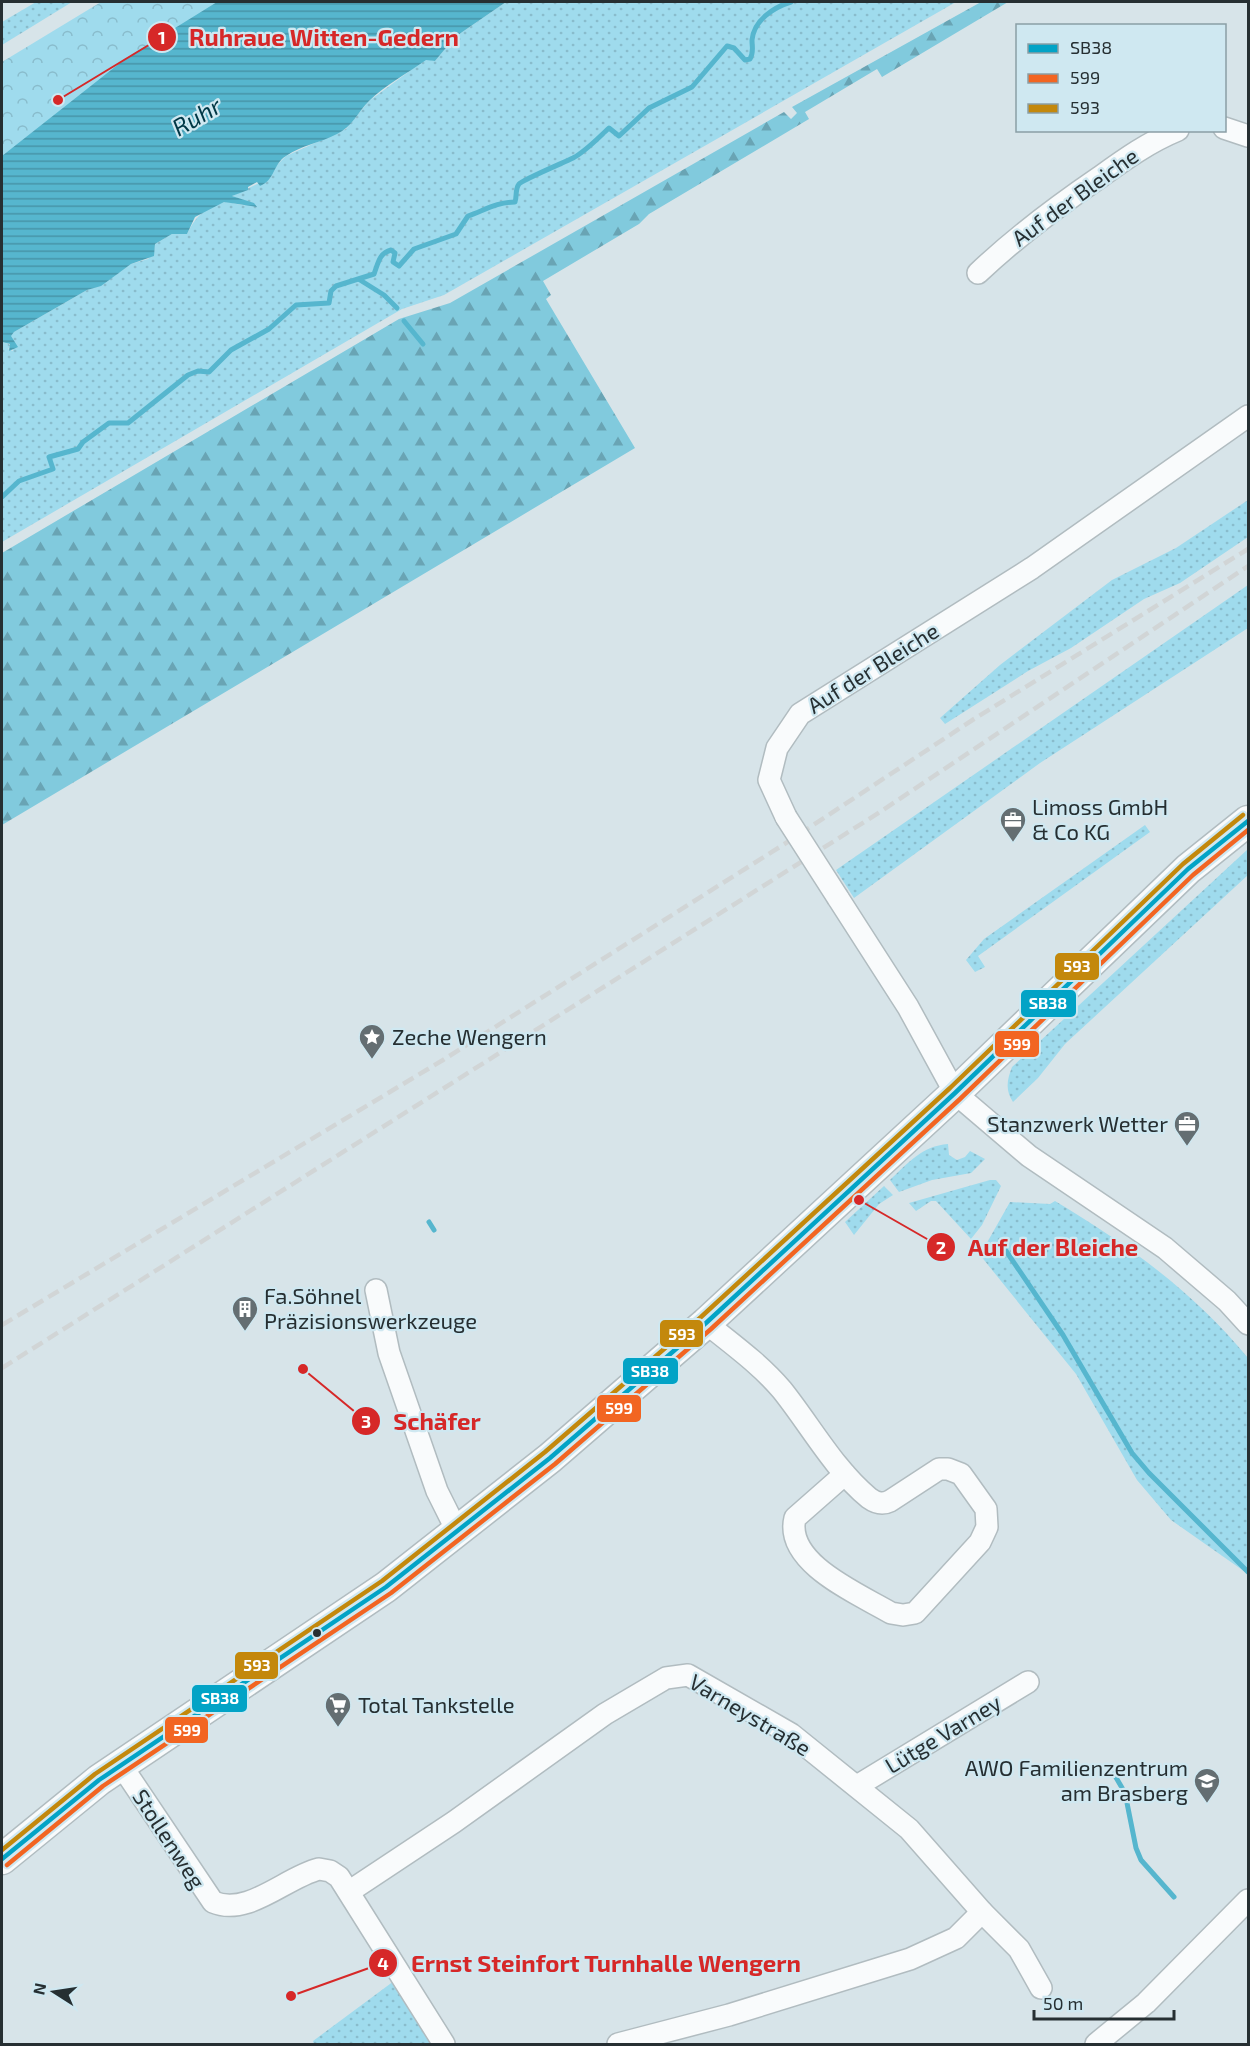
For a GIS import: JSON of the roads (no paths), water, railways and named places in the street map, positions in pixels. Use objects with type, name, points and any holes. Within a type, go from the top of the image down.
[{"type":"main road","points":[[2,1859],[54,1814],[121,1765],[386,1587],[559,1450],[706,1323],[955,1093],[1163,892],[1248,820]]},
{"type":"street","points":[[1226,129],[1248,136]]},
{"type":"street","name":"Auf der Bleiche","points":[[978,273],[1021,232],[1137,151],[1174,132]]},
{"type":"street","name":"Auf der Bleiche","points":[[955,1093],[908,1007],[786,817],[769,780],[777,748],[800,714],[1032,568],[1248,416]]},
{"type":"street","points":[[955,1093],[1029,1156],[1165,1248],[1227,1301],[1248,1324]]},
{"type":"street","points":[[376,1290],[389,1353],[437,1491],[457,1531]]},
{"type":"street","points":[[706,1323],[752,1360],[781,1389],[846,1474],[868,1497],[885,1504],[936,1470],[956,1470],[962,1474],[986,1509],[987,1527],[980,1542],[915,1613],[903,1615],[891,1612],[819,1570],[796,1541],[793,1527],[795,1518],[846,1474]]},
{"type":"street","name":"Varneystraße","points":[[350,1891],[605,1714],[666,1678],[682,1674],[701,1681],[791,1734],[909,1829],[982,1912],[1019,1949],[1041,1988]]},
{"type":"street","name":"Lütge Varney","points":[[857,1786],[1028,1682]]},
{"type":"street","name":"Stollenweg","points":[[121,1765],[213,1902],[225,1907],[244,1904],[320,1869],[339,1877],[350,1891],[444,2044]]},
{"type":"street","points":[[1096,2044],[1146,2004],[1248,1900]]},
{"type":"street","points":[[618,2044],[729,2015],[910,1959],[956,1938],[982,1912]]},
{"type":"water","name":"Ruhr","points":[[217,2],[506,2],[455,37],[435,61],[426,60],[382,90],[342,131],[292,152],[282,159],[265,183],[260,186],[257,182],[248,187],[248,190],[232,196],[254,203],[257,207],[224,202],[195,217],[187,234],[172,234],[155,244],[154,256],[131,264],[101,286],[87,290],[14,332],[11,336],[18,347],[9,351],[10,344],[2,342],[2,156],[125,59]]},
{"type":"waterway","points":[[2,497],[19,481],[53,469],[49,457],[78,449],[83,442],[109,423],[128,423],[188,375],[198,371],[209,372],[231,350],[269,329],[296,305],[329,303],[331,291],[336,286],[374,274],[380,259],[387,251],[391,250],[395,253],[393,262],[399,266],[414,249],[456,234],[468,216],[497,205],[515,202],[517,188],[522,182],[578,155],[609,128],[619,136],[649,108],[692,87],[727,46],[734,48],[745,60],[750,59],[752,40],[757,26],[766,15],[791,2]]},
{"type":"waterway","points":[[360,280],[384,295],[397,308]]},
{"type":"waterway","points":[[404,321],[423,344]]},
{"type":"waterway","points":[[429,1222],[434,1230]]},
{"type":"waterway","points":[[1002,1245],[1063,1335],[1132,1453],[1248,1572]]},
{"type":"waterway","points":[[1114,1774],[1125,1793],[1136,1848],[1141,1860],[1174,1897]]},
{"type":"railway","points":[[2,1325],[443,1060],[786,843],[974,719],[1248,549]]},
{"type":"railway","points":[[2,1368],[880,812],[1248,566]]},
{"type":"place","name":"Ruhraue Witten-Gedern","points":[[58,100]]},
{"type":"place","name":"Limoss GmbH & Co KG","points":[[1013,843]]},
{"type":"place","name":"Zeche Wengern","points":[[372,1060]]},
{"type":"place","name":"Stanzwerk Wetter","points":[[1187,1147]]},
{"type":"place","name":"Auf der Bleiche","points":[[859,1200]]},
{"type":"place","name":"Fa.Söhnel Präzisionswerkzeuge","points":[[245,1332]]},
{"type":"place","name":"Schäfer","points":[[303,1369]]},
{"type":"place","name":"Total Tankstelle","points":[[338,1728]]},
{"type":"place","name":"AWO Familienzentrum am Brasberg","points":[[1207,1804]]},
{"type":"place","name":"Ernst Steinfort Turnhalle Wengern","points":[[291,1996]]}]
